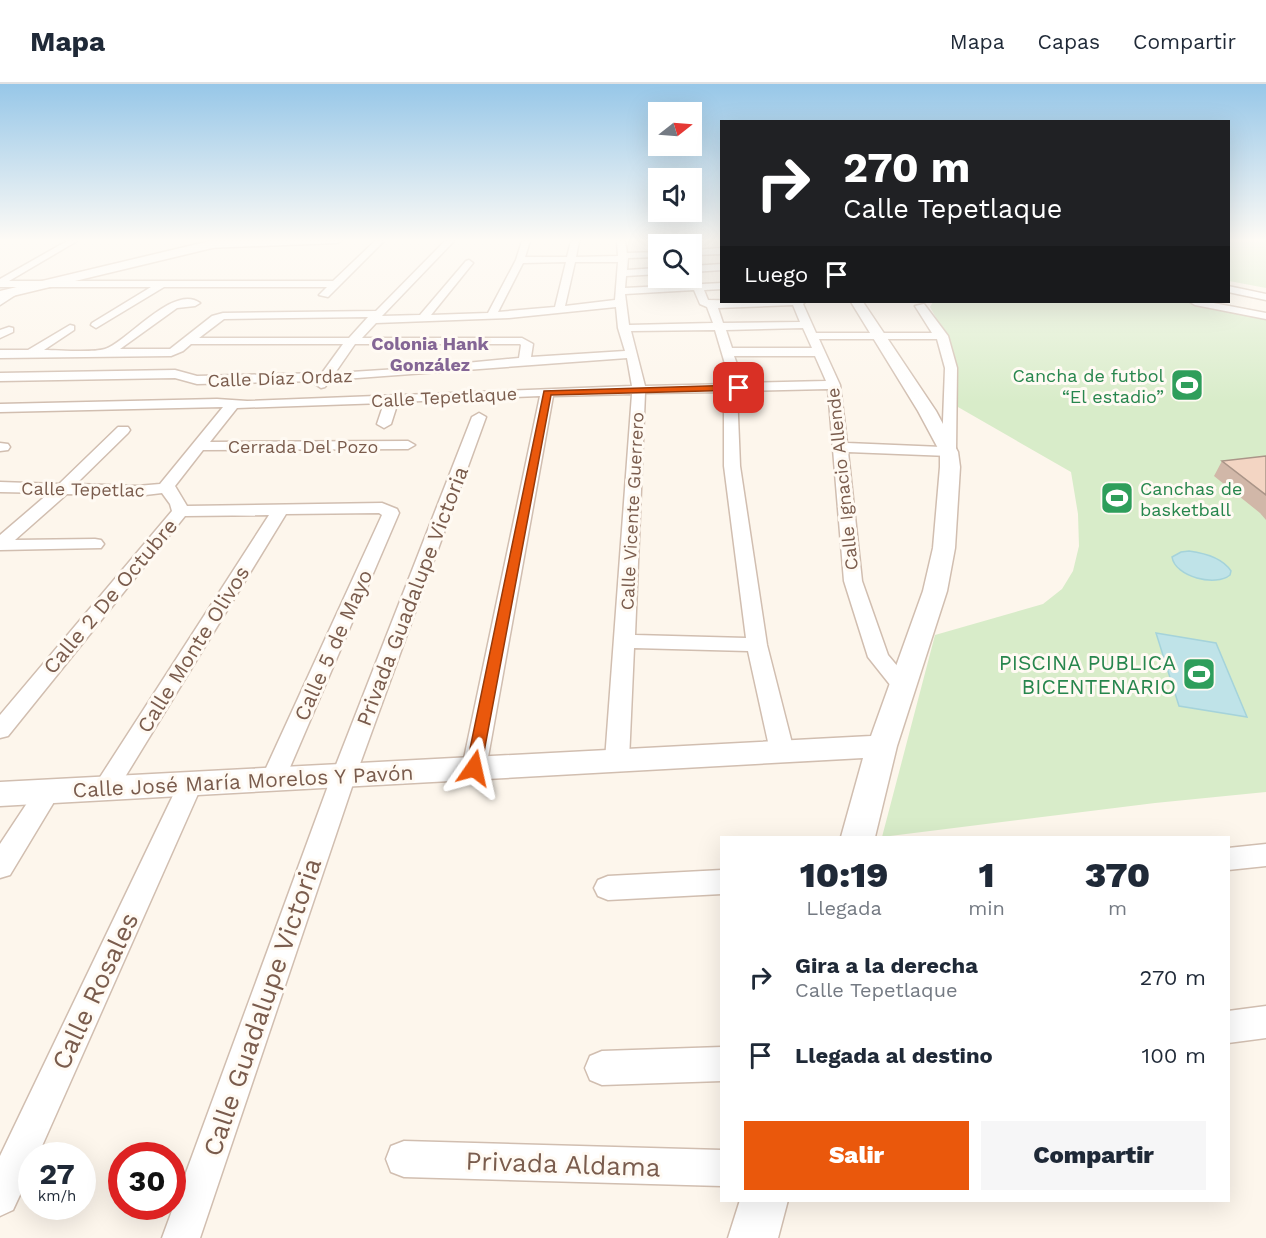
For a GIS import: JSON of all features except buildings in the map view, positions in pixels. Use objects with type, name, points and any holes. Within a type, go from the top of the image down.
[{"type":"street","points":[[96,325],[144,295]]},
{"type":"street","points":[[310,403],[350,343],[395,295]]},
{"type":"street","points":[[423,319],[443,295]]},
{"type":"street","points":[[491,316],[502,295]]},
{"type":"street","points":[[559,310],[563,295]]},
{"type":"street","points":[[0,354],[171,352],[190,341],[214,320],[224,316],[423,319],[491,316],[559,310],[638,295]]},
{"type":"street","points":[[701,295],[704,302],[712,305],[769,303]]},
{"type":"street","name":"Calle Vicente Guerrero","points":[[617,760],[639,390],[637,371],[623,328],[621,297]]},
{"type":"street","points":[[110,351],[174,305],[195,303]]},
{"type":"street","name":"Calle Ignacio Allende","points":[[798,303],[834,385],[853,581],[878,657],[903,686]]},
{"type":"street","points":[[858,303],[927,411],[949,452]]},
{"type":"street","points":[[1200,303],[1266,316]]},
{"type":"street","points":[[712,305],[728,352],[735,388],[732,466],[757,645],[782,751]]},
{"type":"street","points":[[858,836],[882,746],[932,601],[944,548],[948,510],[951,368],[942,336],[920,306]]},
{"type":"street","points":[[623,328],[719,326],[879,336],[942,336]]},
{"type":"street","points":[[33,353],[70,328]]},
{"type":"street","points":[[190,341],[350,343],[522,341],[527,344],[525,361]]},
{"type":"street","points":[[728,352],[819,352]]},
{"type":"street","name":"Calle Díaz Ordaz","points":[[0,377],[175,374],[197,380],[326,377],[435,371],[525,361],[632,354]]},
{"type":"street","name":"Calle Tepetlaque","points":[[0,408],[310,403],[547,392],[834,385]]},
{"type":"street","points":[[474,768],[547,392]]},
{"type":"street","points":[[384,424],[392,399]]},
{"type":"street","name":"Calle 2 De Octubre","points":[[0,730],[180,511],[178,503],[166,488],[233,404]]},
{"type":"street","name":"Privada Guadalupe Victoria","points":[[344,776],[479,417]]},
{"type":"street","points":[[0,544],[64,488],[123,430]]},
{"type":"street","name":"Cerrada Del Pozo","points":[[198,446],[408,445]]},
{"type":"street","points":[[839,447],[949,452]]},
{"type":"street","name":"Calle Tepetlac","points":[[0,487],[137,491],[166,488]]},
{"type":"street","name":"Calle 5 de Mayo","points":[[273,779],[390,516],[390,511],[382,508],[280,510]]},
{"type":"street","points":[[180,511],[280,510]]},
{"type":"street","name":"Calle Monte Olivos","points":[[105,788],[280,510]]},
{"type":"street","points":[[0,544],[95,544]]},
{"type":"street","name":"Calle Vicente Guerrero","points":[[625,641],[757,645]]},
{"type":"street","name":"Calle José María Morelos Y Pavón","points":[[0,794],[882,746]]},
{"type":"street","name":"Calle Guadalupe Victoria","points":[[181,1238],[344,776]]},
{"type":"street","name":"Calle Rosales","points":[[0,1197],[190,785]]},
{"type":"street","points":[[0,867],[48,792]]},
{"type":"street","points":[[1230,859],[1266,855]]},
{"type":"street","points":[[609,888],[720,882]]},
{"type":"street","points":[[1230,1027],[1266,1022]]},
{"type":"street","points":[[602,1068],[720,1064]]},
{"type":"street","name":"Privada Aldama","points":[[404,1160],[720,1168]]},
{"type":"street","points":[[753,1238],[763,1202]]},
{"type":"green space","points":[[932,303],[1193,303],[1266,317],[1266,792],[882,836],[935,635],[1043,604],[1062,589],[1073,571],[1079,546],[1078,514],[1071,472],[951,403],[949,341],[930,307]]},
{"type":"water","points":[[1189,551],[1218,559],[1231,571],[1230,575],[1215,580],[1206,580],[1188,575],[1180,570],[1172,557]]},
{"type":"water","name":"PISCINA PUBLICA BICENTENARIO","points":[[1156,633],[1216,643],[1247,717],[1179,706]]},
{"type":"place","name":"Cancha de futbol “El estadio”","points":[[1187,385]]},
{"type":"place","name":"Canchas de basketball","points":[[1117,498]]},
{"type":"place","name":"PISCINA PUBLICA BICENTENARIO","points":[[1199,674]]},
{"type":"district","name":"Colonia Hank González","points":[[430,353]]},
{"type":"route","points":[[474,768],[547,392],[739,388]]}]
